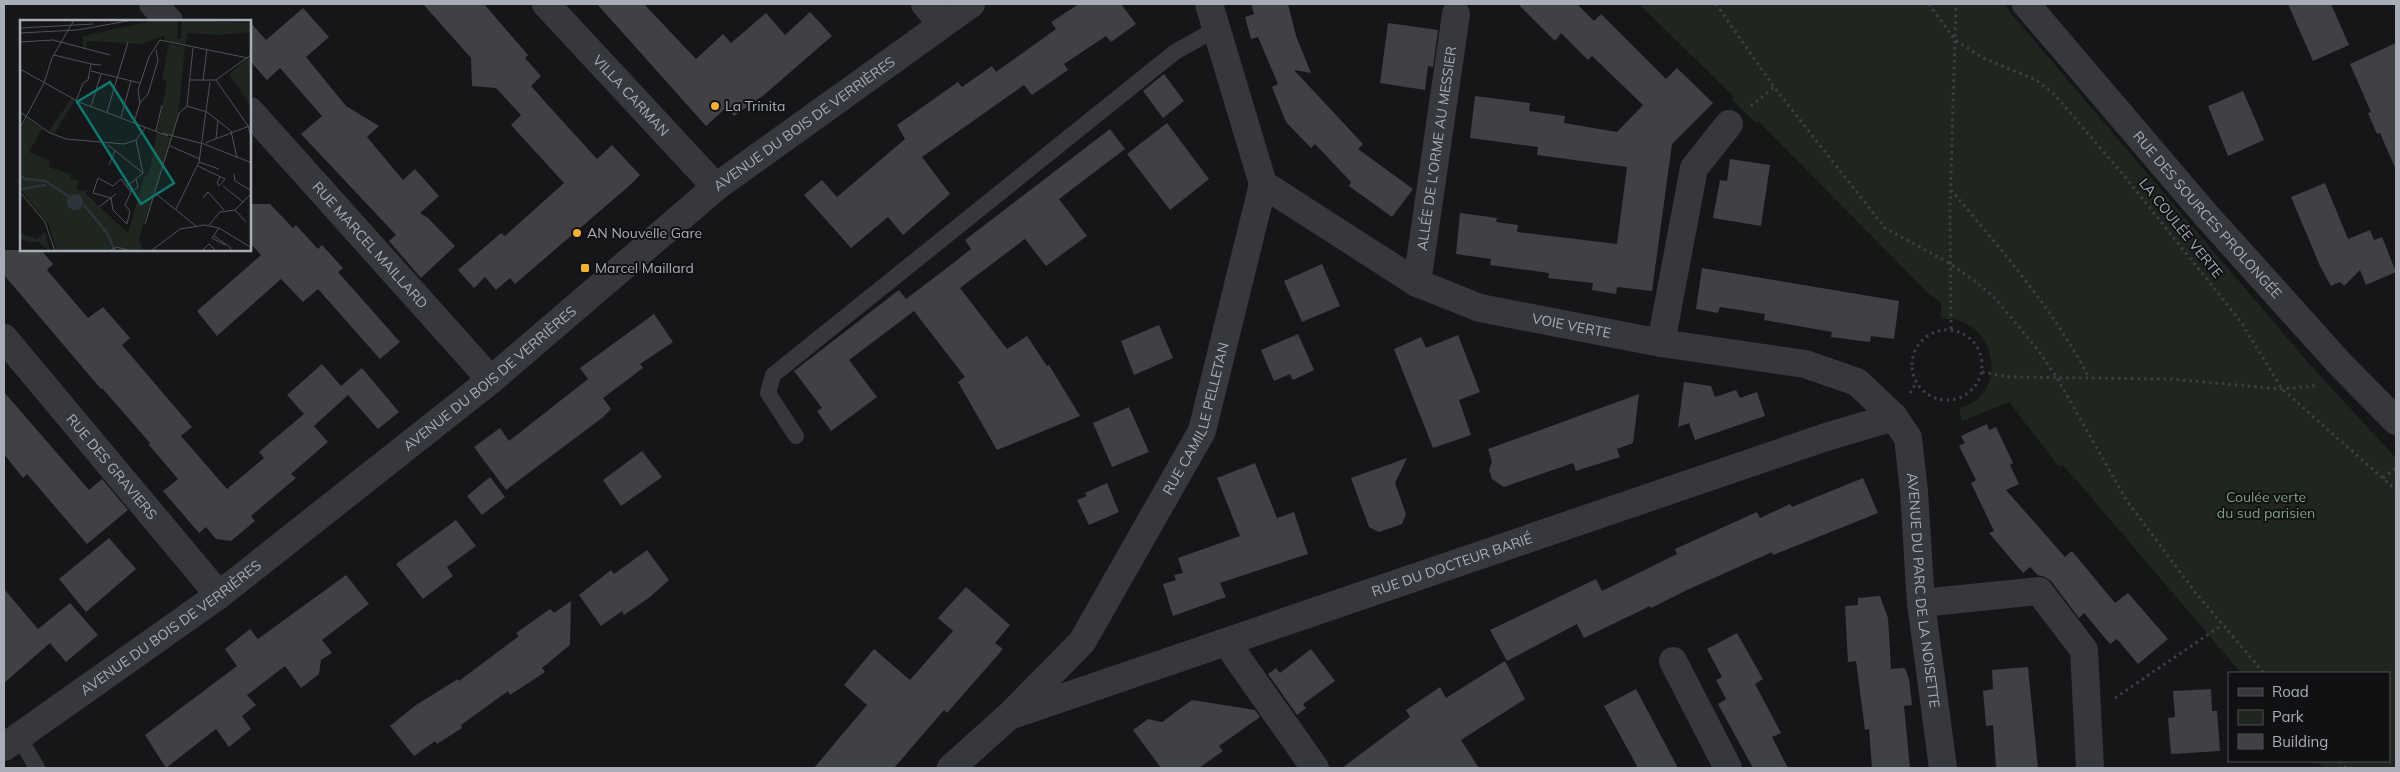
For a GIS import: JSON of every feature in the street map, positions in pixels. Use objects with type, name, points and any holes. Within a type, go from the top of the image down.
[{"type":"street","points":[[153,4],[168,20]]},
{"type":"street","name":"VILLA CARMAN","points":[[546,4],[716,187]]},
{"type":"street","name":"AVENUE DU BOIS DE VERRIÈRES","points":[[11,742],[218,595],[491,380],[716,187],[934,14],[971,4]]},
{"type":"street","name":"RUE DES SOURCES PROLONGÉE","points":[[2026,4],[2205,214],[2340,364],[2394,415]]},
{"type":"street","name":"ALLÉE DE L'ORME AU MESSIER","points":[[1417,284],[1456,14]]},
{"type":"street","points":[[1213,16],[1263,184]]},
{"type":"street","name":"RUE MARCEL MAILLARD","points":[[251,112],[491,380]]},
{"type":"street","points":[[1661,343],[1694,168],[1730,124]]},
{"type":"street","name":"VOIE VERTE","points":[[1263,184],[1417,284],[1480,308],[1661,343],[1805,364],[1856,382],[1894,417]]},
{"type":"street","name":"RUE CAMILLE PELLETAN","points":[[964,764],[1082,642],[1202,431],[1263,184]]},
{"type":"street","name":"RUE DES GRAVIERS","points":[[4,338],[218,595]]},
{"type":"street","name":"RUE DU DOCTEUR BARIÉ","points":[[1009,716],[1826,436],[1894,417]]},
{"type":"street","name":"AVENUE DU PARC DE LA NOISETTE","points":[[1894,417],[1908,438],[1914,491],[1921,603],[1943,768]]},
{"type":"street","points":[[1921,603],[2039,591],[2084,650],[2090,768]]},
{"type":"street","points":[[1226,642],[1315,768]]},
{"type":"street","points":[[1673,661],[1728,768]]},
{"type":"lane","points":[[796,436],[768,393],[773,375],[1175,52],[1213,16]]},
{"type":"lane","points":[[11,742],[37,768]]},
{"type":"path","points":[[1716,4],[1774,87],[1885,228],[1949,263],[1993,296],[2038,350],[2057,378],[2127,500],[2222,625],[2263,672]]},
{"type":"path","name":"LA COULÉE VERTE","points":[[1929,4],[1955,40],[1983,58],[2036,80],[2054,94],[2121,172],[2241,322],[2282,389],[2396,490]]},
{"type":"path","points":[[1951,329],[1949,263],[1956,4]]},
{"type":"path","points":[[1951,189],[2017,270],[2057,326],[2089,379]]},
{"type":"path","points":[[1951,329],[1967,335],[1977,345],[1982,358],[1982,372],[1976,385],[1966,395],[1953,400],[1939,400],[1926,394],[1916,383],[1912,370],[1912,356],[1918,343],[1928,334],[1951,329]]},
{"type":"path","points":[[1982,372],[2009,376],[2057,378],[2170,379],[2282,389],[2312,386],[2340,364]]},
{"type":"path","points":[[2383,478],[2396,468]]},
{"type":"path","points":[[2088,716],[2222,625]]},
{"type":"green space","name":"Coulée verte du sud parisien","points":[[1639,4],[2003,4],[2312,367],[2396,458],[2396,768],[2323,768],[2318,762],[2390,762],[2390,672],[2240,672],[2079,483],[2062,465],[2059,467],[2009,402],[1962,421],[1959,408],[1975,401],[1986,389],[1991,374],[1990,358],[1985,342],[1975,329],[1960,321],[1941,319],[1941,302],[1929,294],[1758,121],[1756,123],[1731,99],[1733,96]]},
{"type":"building","points":[[423,4],[484,4],[528,55],[525,58],[541,76],[531,86],[597,159],[612,145],[640,175],[515,284],[510,278],[496,290],[485,277],[474,288],[458,270],[501,233],[505,236],[564,183],[511,125],[521,115],[496,88],[472,86],[471,58]]},
{"type":"building","points":[[597,4],[644,4],[696,59],[723,34],[731,43],[766,13],[785,35],[810,12],[832,36],[764,95],[734,116],[727,107],[706,126]]},
{"type":"building","points":[[1079,4],[1121,4],[1136,24],[1111,42],[1106,36],[1064,64],[1068,70],[1032,95],[1024,85],[922,157],[950,194],[903,235],[888,217],[851,248],[804,195],[822,180],[837,197],[905,139],[897,125],[958,82],[962,87],[992,66],[996,72],[1056,29],[1051,22]]},
{"type":"building","points":[[1251,4],[1288,4],[1296,36],[1311,73],[1294,70],[1363,144],[1358,149],[1413,189],[1392,217],[1349,186],[1351,182],[1315,144],[1311,148],[1286,122],[1272,87],[1278,84],[1258,37],[1251,39],[1245,17],[1254,14]]},
{"type":"building","points":[[1518,4],[1577,4],[1594,21],[1601,14],[1666,79],[1677,68],[1713,103],[1672,144],[1652,291],[1617,287],[1616,294],[1592,290],[1593,283],[1548,278],[1549,273],[1490,265],[1491,259],[1456,254],[1460,213],[1497,218],[1496,222],[1518,225],[1517,232],[1617,244],[1627,167],[1537,155],[1538,147],[1470,138],[1475,96],[1530,103],[1529,111],[1565,116],[1564,123],[1617,132],[1643,105],[1592,56],[1588,60],[1561,33],[1555,41]]},
{"type":"building","points":[[2288,4],[2331,4],[2349,45],[2313,61]]},
{"type":"building","points":[[303,8],[329,37],[306,57],[346,106],[379,126],[367,137],[403,180],[415,169],[439,196],[420,213],[428,218],[455,246],[421,278],[389,241],[396,235],[301,134],[322,116],[280,68],[267,80],[251,62],[251,23],[266,40]]},
{"type":"building","points":[[1388,23],[1438,30],[1433,67],[1428,66],[1425,90],[1380,83]]},
{"type":"building","points":[[2396,43],[2396,170],[2380,133],[2377,134],[2368,113],[2371,112],[2350,64]]},
{"type":"building","points":[[1164,74],[1184,101],[1163,118],[1143,91]]},
{"type":"building","points":[[2243,91],[2264,140],[2228,156],[2208,106]]},
{"type":"building","points":[[1167,123],[1209,179],[1170,210],[1127,154]]},
{"type":"building","points":[[1110,129],[1125,149],[1059,199],[1087,236],[1046,266],[1025,239],[960,288],[1007,349],[1027,336],[1047,366],[1049,365],[1080,416],[997,450],[958,382],[965,377],[914,311],[849,360],[877,397],[831,431],[817,411],[822,408],[794,371],[899,290],[906,299],[952,264],[971,249],[965,240]]},
{"type":"building","points":[[1730,159],[1770,165],[1761,226],[1713,218],[1720,180],[1727,181]]},
{"type":"building","points":[[2325,183],[2348,239],[2370,230],[2374,240],[2382,237],[2396,272],[2366,285],[2360,270],[2344,286],[2340,282],[2331,286],[2320,266],[2291,197]]},
{"type":"building","points":[[251,204],[270,204],[293,228],[296,225],[318,249],[322,245],[343,268],[338,272],[400,342],[380,359],[318,289],[303,302],[281,279],[217,336],[197,311],[261,255],[251,244]]},
{"type":"building","points":[[4,250],[42,251],[53,264],[47,270],[88,318],[103,307],[130,338],[122,345],[192,427],[181,436],[227,489],[264,458],[259,452],[304,414],[287,395],[322,364],[341,386],[362,368],[399,412],[378,429],[348,395],[314,426],[328,442],[291,474],[296,478],[251,516],[255,521],[231,541],[216,539],[206,527],[199,533],[163,491],[178,479],[149,445],[150,443],[101,389],[4,275]]},
{"type":"building","points":[[1322,264],[1340,306],[1302,322],[1284,281]]},
{"type":"building","points":[[1702,268],[1899,301],[1894,339],[1871,336],[1870,342],[1831,337],[1832,332],[1764,320],[1765,314],[1720,307],[1718,313],[1696,309]]},
{"type":"building","points":[[654,314],[673,342],[640,364],[643,368],[603,398],[611,409],[602,418],[506,490],[474,447],[500,428],[509,441],[588,379],[580,368]]},
{"type":"building","points":[[1159,325],[1173,358],[1134,375],[1121,341]]},
{"type":"building","points":[[1298,334],[1314,370],[1293,380],[1290,374],[1274,381],[1261,350]]},
{"type":"building","points":[[1458,335],[1480,392],[1459,400],[1471,435],[1433,448],[1394,349],[1421,337],[1426,348]]},
{"type":"building","points":[[1684,382],[1711,386],[1715,397],[1736,390],[1740,398],[1757,392],[1765,416],[1695,440],[1689,423],[1678,427]]},
{"type":"building","points":[[4,392],[89,490],[102,479],[128,510],[87,544],[27,474],[23,478],[4,454]]},
{"type":"building","points":[[1639,394],[1633,443],[1617,449],[1620,457],[1576,471],[1573,463],[1504,487],[1492,479],[1489,470],[1492,462],[1488,449]]},
{"type":"building","points":[[1129,407],[1149,452],[1112,467],[1093,423]]},
{"type":"building","points":[[1987,424],[1989,430],[1996,427],[2013,463],[2010,465],[2019,484],[2006,490],[2065,557],[2072,551],[2115,603],[2128,593],[2168,639],[2138,664],[2117,639],[2110,644],[2084,613],[2079,618],[2051,581],[2038,575],[2030,567],[2023,573],[1989,533],[1994,531],[1971,483],[1976,480],[1959,446],[1965,443],[1961,436]]},
{"type":"building","points":[[642,451],[662,477],[621,506],[603,480]]},
{"type":"building","points":[[1407,458],[1395,483],[1406,514],[1402,524],[1379,532],[1369,527],[1351,478]]},
{"type":"building","points":[[1255,463],[1277,518],[1294,512],[1308,554],[1220,583],[1226,597],[1173,616],[1163,584],[1176,580],[1174,575],[1183,573],[1178,558],[1240,536],[1217,478]]},
{"type":"building","points":[[490,477],[505,497],[482,515],[467,496]]},
{"type":"building","points":[[1863,478],[1878,513],[1773,555],[1772,552],[1651,608],[1650,606],[1584,638],[1577,624],[1507,661],[1490,630],[1596,579],[1602,591],[1677,554],[1675,549],[1757,512],[1760,518],[1790,504],[1792,507]]},
{"type":"building","points":[[1107,483],[1119,512],[1089,525],[1077,500],[1087,496],[1085,493]]},
{"type":"building","points":[[456,520],[476,546],[447,567],[453,576],[423,599],[396,564]]},
{"type":"building","points":[[109,538],[136,569],[86,612],[59,579]]},
{"type":"building","points":[[647,550],[669,580],[650,597],[624,615],[622,611],[601,626],[579,595],[611,570],[614,574]]},
{"type":"building","points":[[346,575],[369,604],[322,640],[332,653],[321,660],[319,674],[301,688],[285,666],[247,695],[256,705],[242,716],[251,729],[229,747],[216,729],[166,768],[145,735],[237,666],[225,649],[250,629],[258,639]]},
{"type":"building","points":[[966,587],[1010,625],[995,643],[1003,649],[947,713],[944,710],[894,768],[814,768],[867,705],[844,685],[874,649],[910,680],[953,631],[938,618]]},
{"type":"building","points":[[4,589],[38,629],[70,603],[98,635],[66,662],[50,643],[4,683]]},
{"type":"building","points":[[1880,596],[1888,618],[1891,669],[1905,668],[1909,679],[1912,705],[1904,706],[1910,768],[1872,768],[1869,729],[1865,730],[1856,661],[1848,662],[1845,606],[1858,605],[1858,598]]},
{"type":"building","points":[[571,601],[570,645],[542,668],[545,672],[510,695],[508,691],[461,725],[462,728],[437,744],[435,741],[414,756],[390,726],[416,705],[458,679],[459,681],[519,636],[516,633],[550,609],[554,613]]},
{"type":"building","points":[[1737,633],[1763,679],[1755,684],[1781,733],[1772,737],[1788,768],[1753,768],[1718,704],[1726,699],[1716,680],[1722,677],[1707,649]]},
{"type":"building","points":[[1311,649],[1335,681],[1303,704],[1306,708],[1297,715],[1268,674],[1276,668],[1280,673]]},
{"type":"building","points":[[1505,661],[1525,699],[1461,740],[1479,768],[1342,768],[1410,717],[1406,710],[1440,687],[1446,698]]},
{"type":"building","points":[[2028,667],[2038,768],[1996,768],[1993,725],[1986,726],[1983,691],[1993,689],[1992,670]]},
{"type":"building","points":[[1636,689],[1678,768],[1638,768],[1604,706]]},
{"type":"building","points":[[2211,689],[2212,711],[2217,711],[2220,751],[2171,754],[2168,718],[2175,717],[2173,691]]},
{"type":"building","points":[[1192,700],[1255,710],[1260,717],[1219,746],[1223,751],[1199,768],[1161,768],[1133,730],[1148,719],[1162,722]]},
{"type":"place","name":"La Trinita","points":[[715,106]]},
{"type":"place","name":"AN Nouvelle Gare","points":[[577,233]]},
{"type":"place","name":"Marcel Maillard","points":[[585,268]]}]
